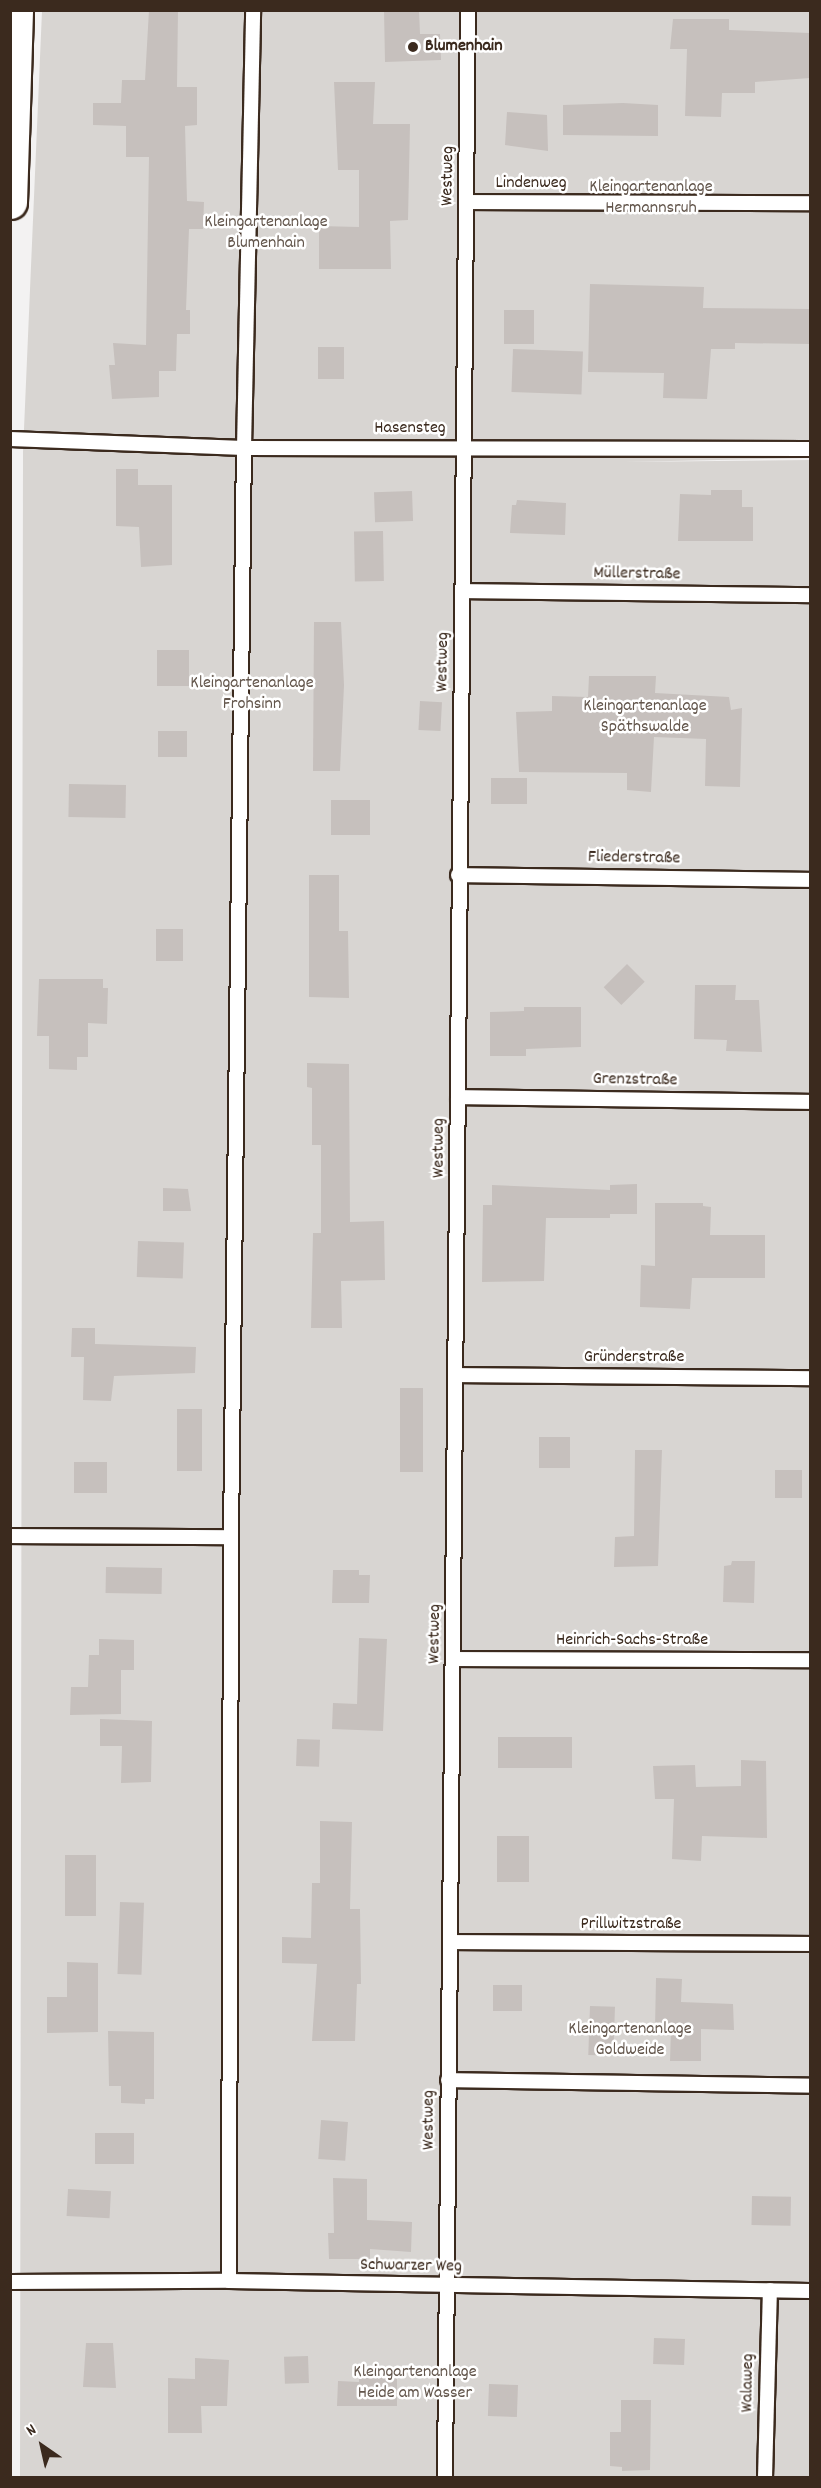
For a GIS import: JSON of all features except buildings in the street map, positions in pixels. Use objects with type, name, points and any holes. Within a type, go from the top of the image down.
[{"type":"street","points":[[10,202],[16,10]]},
{"type":"lane","points":[[229,2281],[231,1538],[244,448],[253,10]]},
{"type":"lane","name":"Westweg","points":[[445,2478],[457,1375],[458,875],[468,10]]},
{"type":"lane","name":"Lindenweg","points":[[467,202],[810,203]]},
{"type":"lane","name":"Hasensteg","points":[[10,439],[244,448],[810,449]]},
{"type":"lane","name":"Müllerstraße","points":[[463,591],[810,595]]},
{"type":"lane","name":"Fliederstraße","points":[[458,875],[810,880]]},
{"type":"lane","name":"Grenzstraße","points":[[458,1097],[810,1102]]},
{"type":"lane","name":"Gründerstraße","points":[[457,1375],[810,1378]]},
{"type":"lane","points":[[10,1536],[231,1538]]},
{"type":"lane","name":"Heinrich-Sachs-Straße","points":[[453,1659],[810,1660]]},
{"type":"lane","name":"Prillwitzstraße","points":[[451,1942],[810,1944]]},
{"type":"lane","points":[[448,2080],[810,2086]]},
{"type":"lane","name":"Schwarzer Weg","points":[[10,2282],[229,2281],[810,2291]]},
{"type":"lane","name":"Walaweg","points":[[765,2478],[770,2290]]},
{"type":"green space","points":[[42,11],[810,11],[810,458],[624,462],[810,460],[810,2477],[20,2477],[23,452]]},
{"type":"place","name":"Blumenhain","points":[[413,47]]},
{"type":"park label","name":"Kleingartenanlage Hermannsruh","points":[[651,199]]},
{"type":"park label","name":"Kleingartenanlage Blumenhain","points":[[266,234]]},
{"type":"park label","name":"Kleingartenanlage Frohsinn","points":[[252,695]]},
{"type":"park label","name":"Kleingartenanlage Späthswalde","points":[[645,718]]},
{"type":"park label","name":"Kleingartenanlage Goldweide","points":[[630,2041]]},
{"type":"park label","name":"Kleingartenanlage Heide am Wasser","points":[[415,2384]]}]
